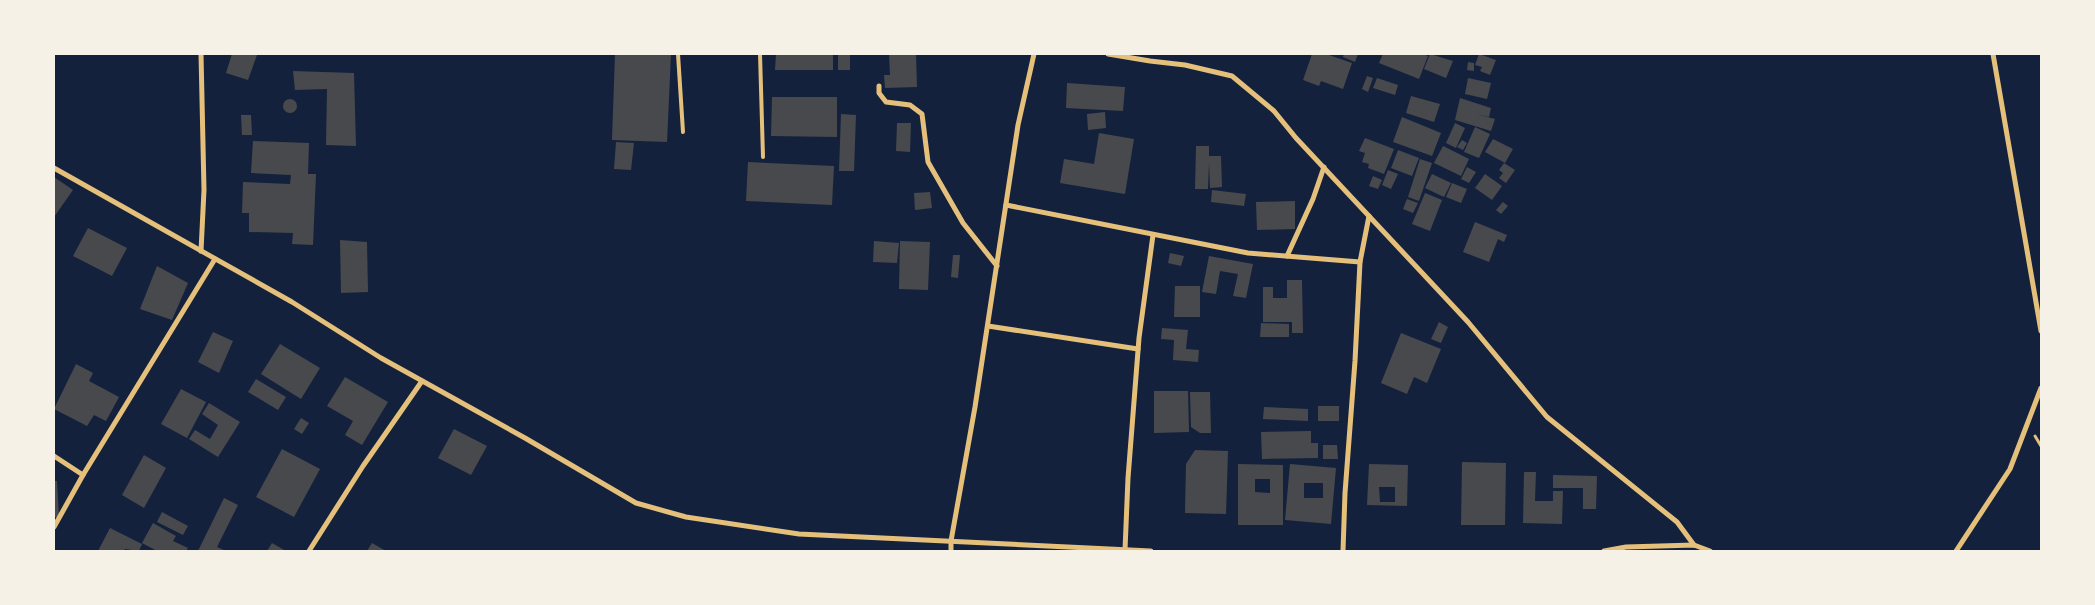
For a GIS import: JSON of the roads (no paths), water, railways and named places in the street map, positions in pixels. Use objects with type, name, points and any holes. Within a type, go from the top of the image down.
[{"type":"street","points":[[201,251],[204,190],[202,54]]},
{"type":"street","points":[[951,551],[951,541],[988,326],[1018,125],[1034,54]]},
{"type":"street","points":[[1108,54],[1150,61],[1186,64],[1232,76],[1274,111],[1468,322],[1547,417],[1676,522],[1694,545]]},
{"type":"street","points":[[1993,54],[2041,331]]},
{"type":"street","points":[[879,86],[879,94],[886,102],[910,105],[922,114],[928,162],[963,223],[997,266]]},
{"type":"street","points":[[1287,256],[1324,167]]},
{"type":"street","points":[[54,168],[139,214],[292,302],[422,381],[636,503],[686,517],[799,534],[1151,551]]},
{"type":"street","points":[[1006,205],[1248,253],[1360,262]]},
{"type":"street","points":[[1343,551],[1360,262],[1369,216]]},
{"type":"street","points":[[1125,550],[1138,349],[1152,235]]},
{"type":"street","points":[[54,527],[83,475],[215,259]]},
{"type":"street","points":[[988,326],[1138,349]]},
{"type":"street","points":[[309,551],[363,466],[422,381]]},
{"type":"street","points":[[1956,551],[2010,469],[2041,388]]},
{"type":"street","points":[[54,456],[83,475]]},
{"type":"street","points":[[1604,551],[1626,547],[1694,545],[1710,551]]},
{"type":"lane","points":[[678,54],[683,132]]},
{"type":"lane","points":[[760,54],[763,158]]}]
